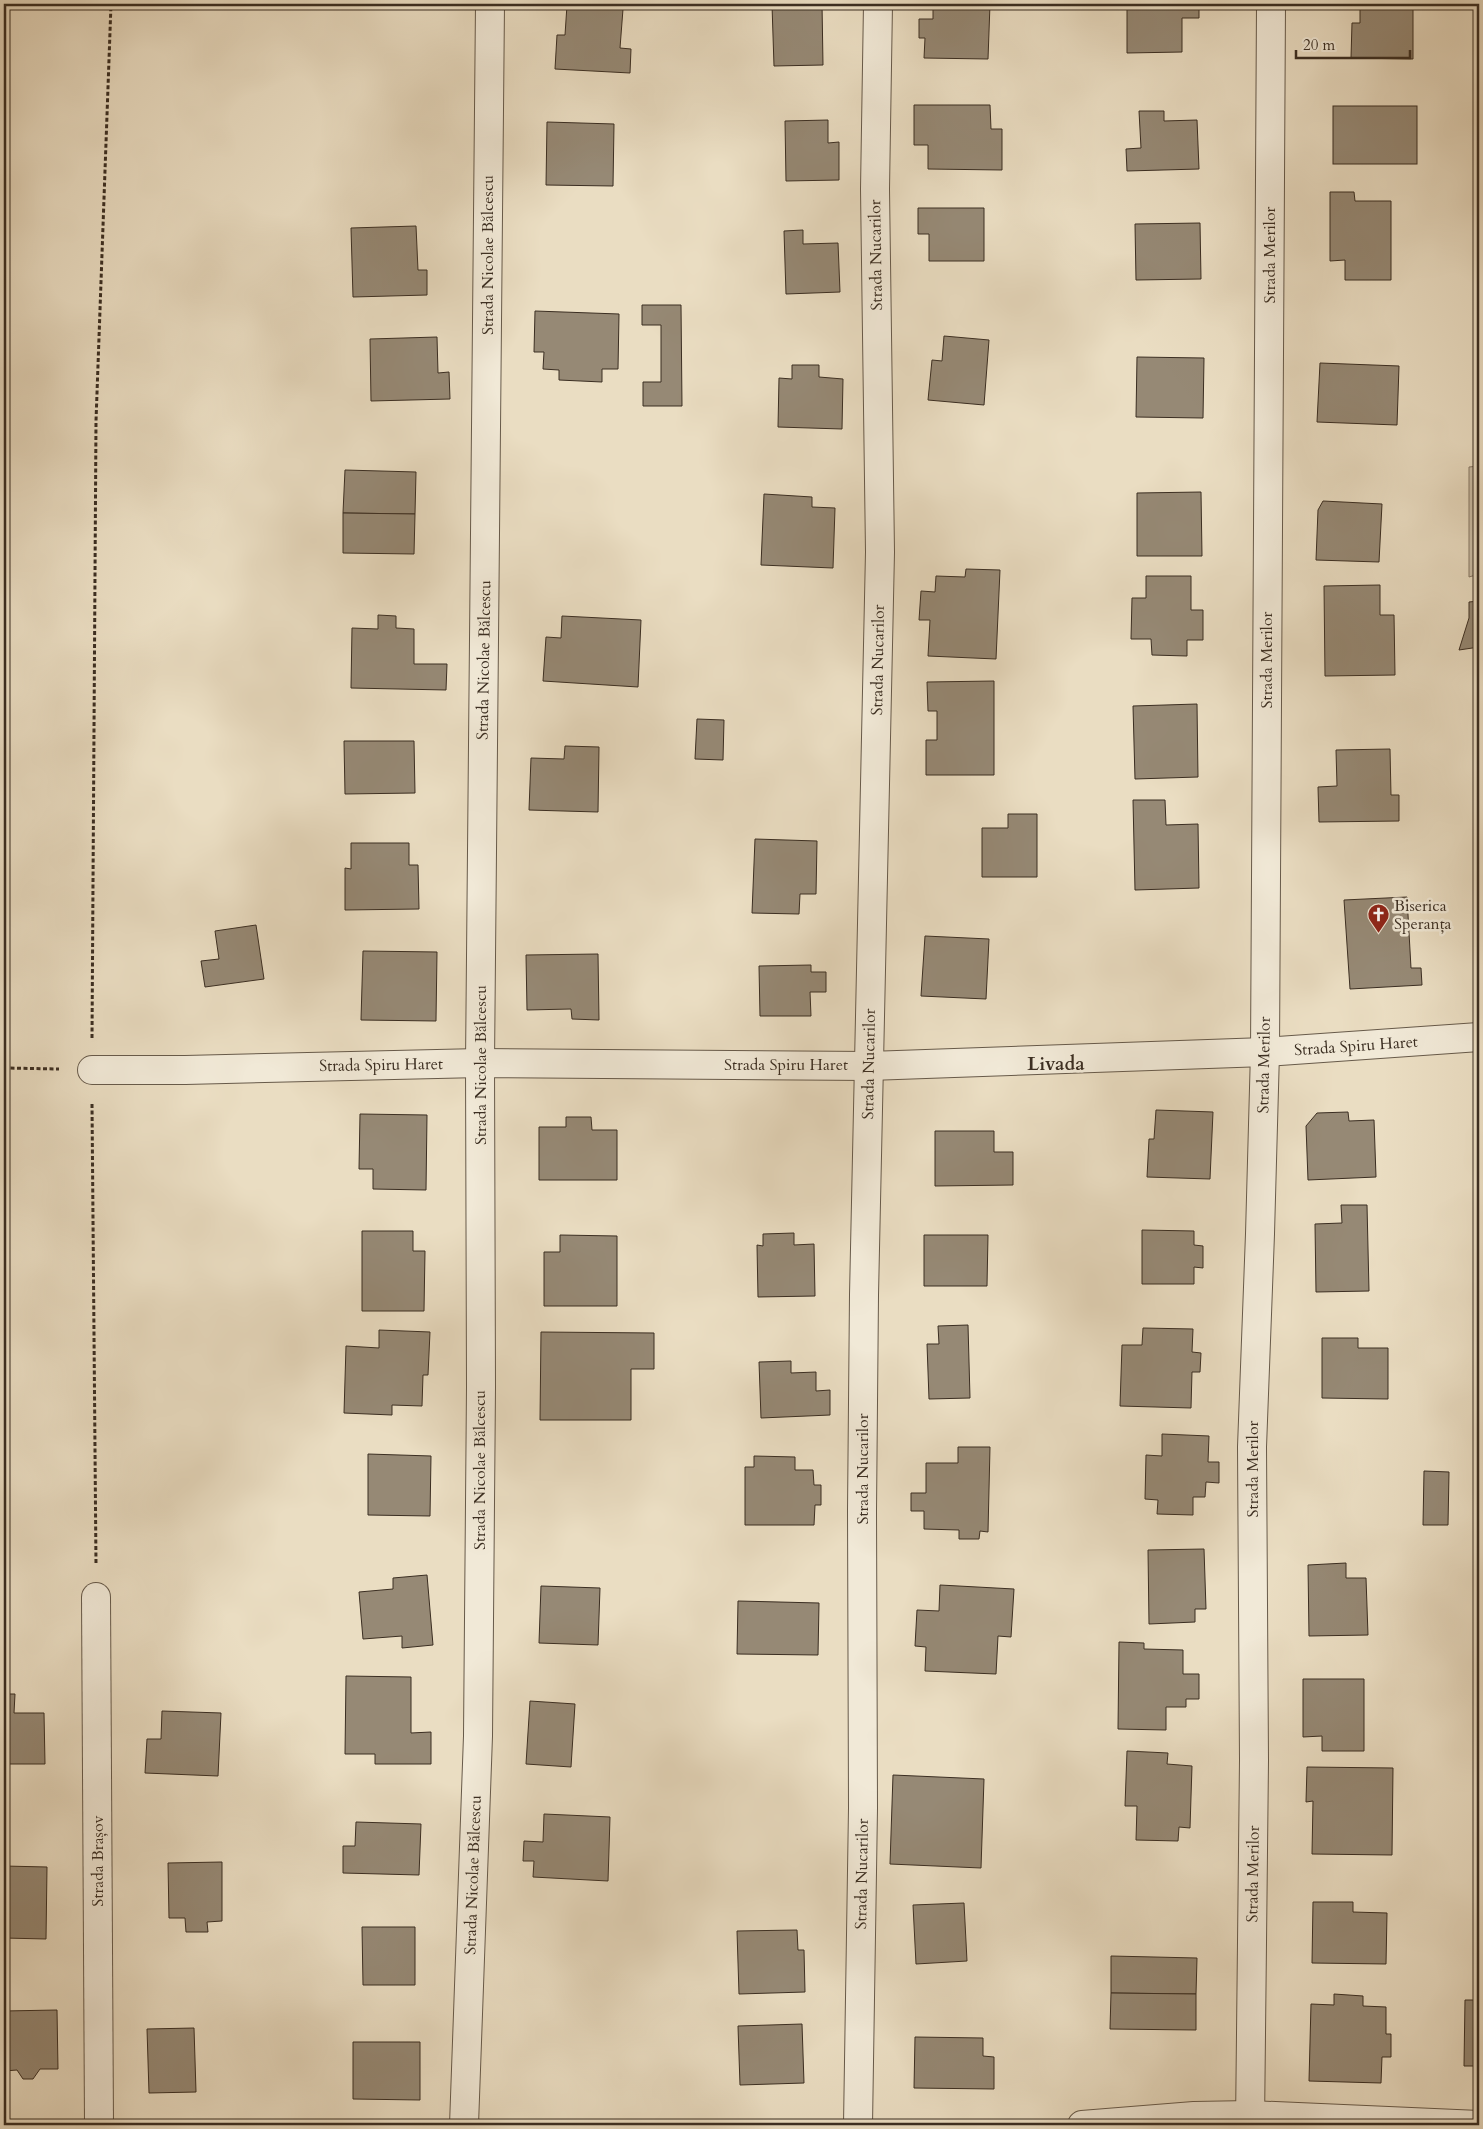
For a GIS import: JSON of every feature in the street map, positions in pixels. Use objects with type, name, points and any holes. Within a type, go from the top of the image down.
[{"type":"street","name":"Strada Nicolae Bălcescu","points":[[464,2125],[478,1736],[481,1387],[480,1063],[490,4]]},
{"type":"street","name":"Strada Nucarilor","points":[[858,2125],[863,1808],[864,1295],[880,552],[875,189],[878,4]]},
{"type":"street","name":"Strada Merilor","points":[[1250,2120],[1254,1760],[1252,1447],[1260,1234],[1264,1052],[1271,4]]},
{"type":"street","name":"Strada Spiru Haret","points":[[92,1070],[185,1070],[480,1063],[869,1066],[1264,1052],[1479,1037]]},
{"type":"street","name":"Strada Brașov","points":[[96,1597],[99,2125]]},
{"type":"street","points":[[1082,2125],[1194,2116],[1250,2120],[1479,2125]]},
{"type":"path","points":[[96,1597],[92,1070],[96,421],[111,4]]},
{"type":"path","points":[[4,1068],[92,1070]]},
{"type":"shaded area","points":[[1479,466],[1479,574],[1469,577],[1469,467]]},
{"type":"building","points":[[822,4],[823,65],[774,66],[772,5]]},
{"type":"building","points":[[933,4],[990,4],[988,59],[924,58],[925,38],[919,38],[919,19],[933,19]]},
{"type":"building","points":[[1127,4],[1199,4],[1199,18],[1182,18],[1182,52],[1127,53]]},
{"type":"building","points":[[1360,4],[1413,4],[1413,59],[1351,58],[1352,23],[1360,23]]},
{"type":"building","points":[[567,5],[623,9],[620,48],[631,49],[630,73],[555,69],[557,35],[565,35]]},
{"type":"building","points":[[914,105],[990,105],[991,129],[1002,129],[1002,170],[928,169],[928,145],[914,145]]},
{"type":"building","points":[[1333,106],[1417,106],[1417,164],[1333,164]]},
{"type":"building","points":[[1139,111],[1164,111],[1164,121],[1197,120],[1199,169],[1127,171],[1126,149],[1141,148]]},
{"type":"building","points":[[828,120],[828,143],[839,142],[839,180],[786,181],[785,121]]},
{"type":"building","points":[[547,122],[614,124],[613,186],[546,185]]},
{"type":"building","points":[[1330,192],[1354,192],[1355,201],[1391,201],[1391,280],[1345,280],[1345,260],[1330,261]]},
{"type":"building","points":[[918,208],[984,208],[984,261],[929,261],[929,234],[918,234]]},
{"type":"building","points":[[1200,223],[1201,279],[1136,280],[1135,224]]},
{"type":"building","points":[[416,226],[418,270],[427,270],[427,295],[353,297],[351,228]]},
{"type":"building","points":[[803,230],[803,244],[838,243],[840,292],[786,294],[784,231]]},
{"type":"building","points":[[642,305],[681,305],[682,406],[643,406],[643,382],[661,382],[661,325],[642,325]]},
{"type":"building","points":[[535,311],[619,314],[618,369],[602,369],[602,382],[559,380],[559,370],[543,369],[544,352],[534,352]]},
{"type":"building","points":[[944,336],[989,340],[984,405],[928,400],[932,360],[942,361]]},
{"type":"building","points":[[437,337],[438,373],[449,372],[450,399],[371,401],[370,339]]},
{"type":"building","points":[[1137,357],[1204,358],[1203,418],[1136,417]]},
{"type":"building","points":[[1320,363],[1399,366],[1397,425],[1317,422]]},
{"type":"building","points":[[792,365],[819,365],[819,377],[843,379],[842,429],[778,427],[779,378],[792,379]]},
{"type":"building","points":[[345,470],[416,472],[415,514],[343,513]]},
{"type":"building","points":[[1201,492],[1202,556],[1137,556],[1137,493]]},
{"type":"building","points":[[764,494],[812,497],[812,507],[835,508],[833,568],[761,565]]},
{"type":"building","points":[[1323,501],[1382,504],[1379,562],[1316,560],[1318,510]]},
{"type":"building","points":[[343,513],[415,514],[414,554],[343,553]]},
{"type":"building","points":[[966,569],[1000,570],[996,659],[928,656],[930,620],[919,620],[921,591],[935,592],[936,576],[965,577]]},
{"type":"building","points":[[1146,576],[1191,576],[1191,610],[1203,610],[1203,640],[1187,640],[1187,656],[1152,655],[1151,639],[1131,639],[1132,598],[1146,598]]},
{"type":"building","points":[[1380,585],[1380,615],[1394,615],[1395,675],[1325,676],[1324,586]]},
{"type":"building","points":[[1479,601],[1479,647],[1459,650],[1469,618],[1469,602]]},
{"type":"building","points":[[378,615],[396,616],[396,628],[414,629],[414,664],[447,664],[446,690],[351,688],[352,628],[378,629]]},
{"type":"building","points":[[562,616],[641,620],[638,687],[543,681],[546,637],[561,638]]},
{"type":"building","points":[[994,681],[994,775],[926,775],[926,740],[937,740],[937,711],[928,711],[927,682]]},
{"type":"building","points":[[1197,704],[1198,777],[1135,779],[1133,706]]},
{"type":"building","points":[[697,719],[724,720],[723,760],[695,759]]},
{"type":"building","points":[[344,741],[414,741],[415,793],[345,794]]},
{"type":"building","points":[[565,746],[599,747],[598,812],[529,810],[531,758],[564,759]]},
{"type":"building","points":[[1390,749],[1391,795],[1399,795],[1399,821],[1319,822],[1318,787],[1337,786],[1336,750]]},
{"type":"building","points":[[1133,800],[1165,800],[1166,825],[1198,824],[1199,888],[1135,890]]},
{"type":"building","points":[[1008,814],[1037,814],[1037,877],[982,877],[982,828],[1008,828]]},
{"type":"building","points":[[755,839],[817,841],[816,894],[800,894],[799,914],[752,913]]},
{"type":"building","points":[[351,843],[409,843],[409,865],[418,865],[419,909],[345,910],[345,868],[351,869]]},
{"type":"building","name":"Biserica Speranţa","points":[[1407,897],[1411,968],[1421,968],[1422,985],[1350,989],[1344,900]]},
{"type":"building","points":[[256,925],[264,979],[205,987],[201,961],[219,959],[215,931]]},
{"type":"building","points":[[925,936],[989,939],[986,999],[921,996]]},
{"type":"building","points":[[363,951],[437,952],[436,1021],[361,1020]]},
{"type":"building","points":[[598,954],[599,1020],[572,1019],[571,1009],[527,1010],[526,955]]},
{"type":"building","points":[[811,965],[811,972],[826,972],[826,992],[810,992],[811,1016],[760,1016],[759,966]]},
{"type":"building","points":[[1156,1110],[1213,1112],[1210,1179],[1147,1177],[1149,1139],[1154,1139]]},
{"type":"building","points":[[1348,1112],[1349,1121],[1374,1120],[1376,1177],[1308,1180],[1306,1126],[1317,1113]]},
{"type":"building","points":[[360,1114],[427,1115],[426,1190],[373,1189],[373,1169],[359,1169]]},
{"type":"building","points":[[566,1117],[591,1117],[592,1130],[617,1130],[617,1180],[539,1180],[539,1127],[566,1127]]},
{"type":"building","points":[[935,1131],[994,1131],[994,1152],[1013,1152],[1013,1185],[935,1186]]},
{"type":"building","points":[[1341,1205],[1367,1205],[1369,1291],[1316,1292],[1315,1224],[1342,1223]]},
{"type":"building","points":[[1142,1230],[1194,1231],[1194,1245],[1203,1246],[1203,1268],[1194,1267],[1194,1284],[1142,1284]]},
{"type":"building","points":[[362,1231],[413,1231],[413,1251],[425,1251],[424,1311],[362,1311]]},
{"type":"building","points":[[794,1233],[794,1245],[814,1244],[815,1296],[758,1297],[757,1245],[763,1246],[763,1234]]},
{"type":"building","points":[[560,1235],[617,1236],[617,1306],[544,1306],[544,1252],[560,1252]]},
{"type":"building","points":[[924,1235],[988,1235],[987,1286],[924,1286]]},
{"type":"building","points":[[968,1325],[970,1398],[929,1399],[927,1344],[939,1344],[938,1326]]},
{"type":"building","points":[[1143,1328],[1193,1329],[1192,1352],[1201,1353],[1200,1372],[1192,1372],[1191,1408],[1120,1406],[1122,1345],[1142,1345]]},
{"type":"building","points":[[379,1330],[430,1332],[428,1375],[423,1375],[422,1406],[392,1405],[392,1415],[344,1413],[346,1346],[379,1348]]},
{"type":"building","points":[[541,1332],[654,1333],[654,1369],[631,1369],[631,1420],[540,1420]]},
{"type":"building","points":[[1322,1338],[1358,1338],[1358,1348],[1388,1348],[1388,1399],[1322,1398]]},
{"type":"building","points":[[791,1361],[791,1373],[816,1372],[816,1391],[830,1390],[830,1415],[761,1418],[759,1362]]},
{"type":"building","points":[[1162,1434],[1209,1436],[1208,1462],[1219,1462],[1219,1483],[1206,1482],[1205,1497],[1193,1497],[1193,1515],[1157,1514],[1158,1500],[1145,1499],[1146,1455],[1162,1456]]},
{"type":"building","points":[[958,1447],[990,1447],[988,1532],[980,1531],[979,1539],[959,1539],[959,1530],[924,1529],[924,1511],[911,1511],[911,1493],[926,1493],[926,1463],[958,1463]]},
{"type":"building","points":[[368,1454],[431,1456],[430,1516],[368,1515]]},
{"type":"building","points":[[754,1456],[795,1457],[795,1470],[813,1470],[814,1485],[821,1485],[821,1505],[815,1505],[814,1525],[745,1525],[745,1467],[754,1467]]},
{"type":"building","points":[[1424,1471],[1449,1472],[1448,1525],[1423,1525]]},
{"type":"building","points":[[1204,1549],[1206,1609],[1195,1609],[1195,1622],[1149,1624],[1148,1550]]},
{"type":"building","points":[[1346,1563],[1346,1578],[1366,1578],[1368,1635],[1309,1636],[1308,1565]]},
{"type":"building","points":[[427,1575],[433,1645],[402,1648],[402,1636],[363,1639],[359,1592],[393,1589],[393,1578]]},
{"type":"building","points":[[940,1585],[1014,1589],[1011,1637],[998,1636],[996,1674],[925,1671],[926,1647],[915,1646],[917,1610],[939,1611]]},
{"type":"building","points":[[541,1586],[600,1588],[598,1645],[539,1643]]},
{"type":"building","points":[[738,1601],[819,1603],[818,1655],[737,1654]]},
{"type":"building","points":[[1119,1642],[1144,1643],[1144,1649],[1183,1650],[1183,1674],[1199,1674],[1199,1699],[1186,1699],[1186,1707],[1166,1707],[1166,1730],[1118,1729]]},
{"type":"building","points":[[346,1676],[411,1677],[411,1733],[431,1732],[431,1764],[375,1764],[375,1754],[345,1754]]},
{"type":"building","points":[[1303,1679],[1364,1679],[1364,1751],[1322,1751],[1322,1736],[1303,1737]]},
{"type":"building","points":[[4,1694],[15,1694],[14,1713],[44,1713],[45,1764],[4,1764]]},
{"type":"building","points":[[530,1701],[575,1704],[571,1767],[526,1764]]},
{"type":"building","points":[[162,1711],[221,1713],[218,1776],[145,1773],[147,1739],[161,1739]]},
{"type":"building","points":[[1127,1751],[1168,1753],[1167,1764],[1192,1766],[1190,1828],[1179,1827],[1178,1841],[1136,1840],[1137,1806],[1125,1806]]},
{"type":"building","points":[[1307,1767],[1393,1768],[1392,1855],[1312,1854],[1313,1801],[1306,1802]]},
{"type":"building","points":[[893,1775],[984,1779],[981,1868],[890,1864]]},
{"type":"building","points":[[544,1814],[610,1817],[608,1881],[533,1877],[534,1861],[523,1861],[524,1841],[543,1842]]},
{"type":"building","points":[[356,1822],[421,1824],[419,1875],[343,1873],[343,1846],[355,1846]]},
{"type":"building","points":[[222,1862],[222,1921],[207,1922],[208,1932],[186,1932],[185,1918],[169,1918],[168,1863]]},
{"type":"building","points":[[4,1866],[47,1867],[46,1939],[4,1938]]},
{"type":"building","points":[[1313,1902],[1353,1902],[1353,1912],[1387,1913],[1386,1964],[1312,1963]]},
{"type":"building","points":[[964,1903],[967,1961],[916,1964],[913,1905]]},
{"type":"building","points":[[362,1927],[415,1927],[415,1985],[363,1985]]},
{"type":"building","points":[[797,1930],[798,1950],[804,1950],[805,1992],[739,1994],[737,1931]]},
{"type":"building","points":[[1111,1956],[1197,1958],[1196,1994],[1111,1993]]},
{"type":"building","points":[[1111,1993],[1196,1994],[1196,2030],[1110,2029]]},
{"type":"building","points":[[1334,1994],[1363,1996],[1363,2006],[1386,2007],[1386,2034],[1391,2034],[1391,2057],[1382,2057],[1381,2083],[1309,2081],[1311,2004],[1334,2005]]},
{"type":"building","points":[[1465,2000],[1479,2000],[1479,2066],[1464,2066]]},
{"type":"building","points":[[57,2010],[58,2069],[40,2069],[33,2079],[23,2079],[17,2070],[4,2071],[4,2011]]},
{"type":"building","points":[[802,2024],[804,2083],[740,2085],[738,2026]]},
{"type":"building","points":[[194,2028],[196,2092],[149,2093],[147,2029]]},
{"type":"building","points":[[915,2037],[983,2038],[983,2056],[994,2057],[994,2089],[914,2088]]},
{"type":"building","points":[[353,2042],[420,2042],[420,2100],[353,2099]]},
{"type":"place","name":"Biserica Speranţa","points":[[1378,934]]},
{"type":"district","name":"Livada","points":[[1056,1064]]}]
